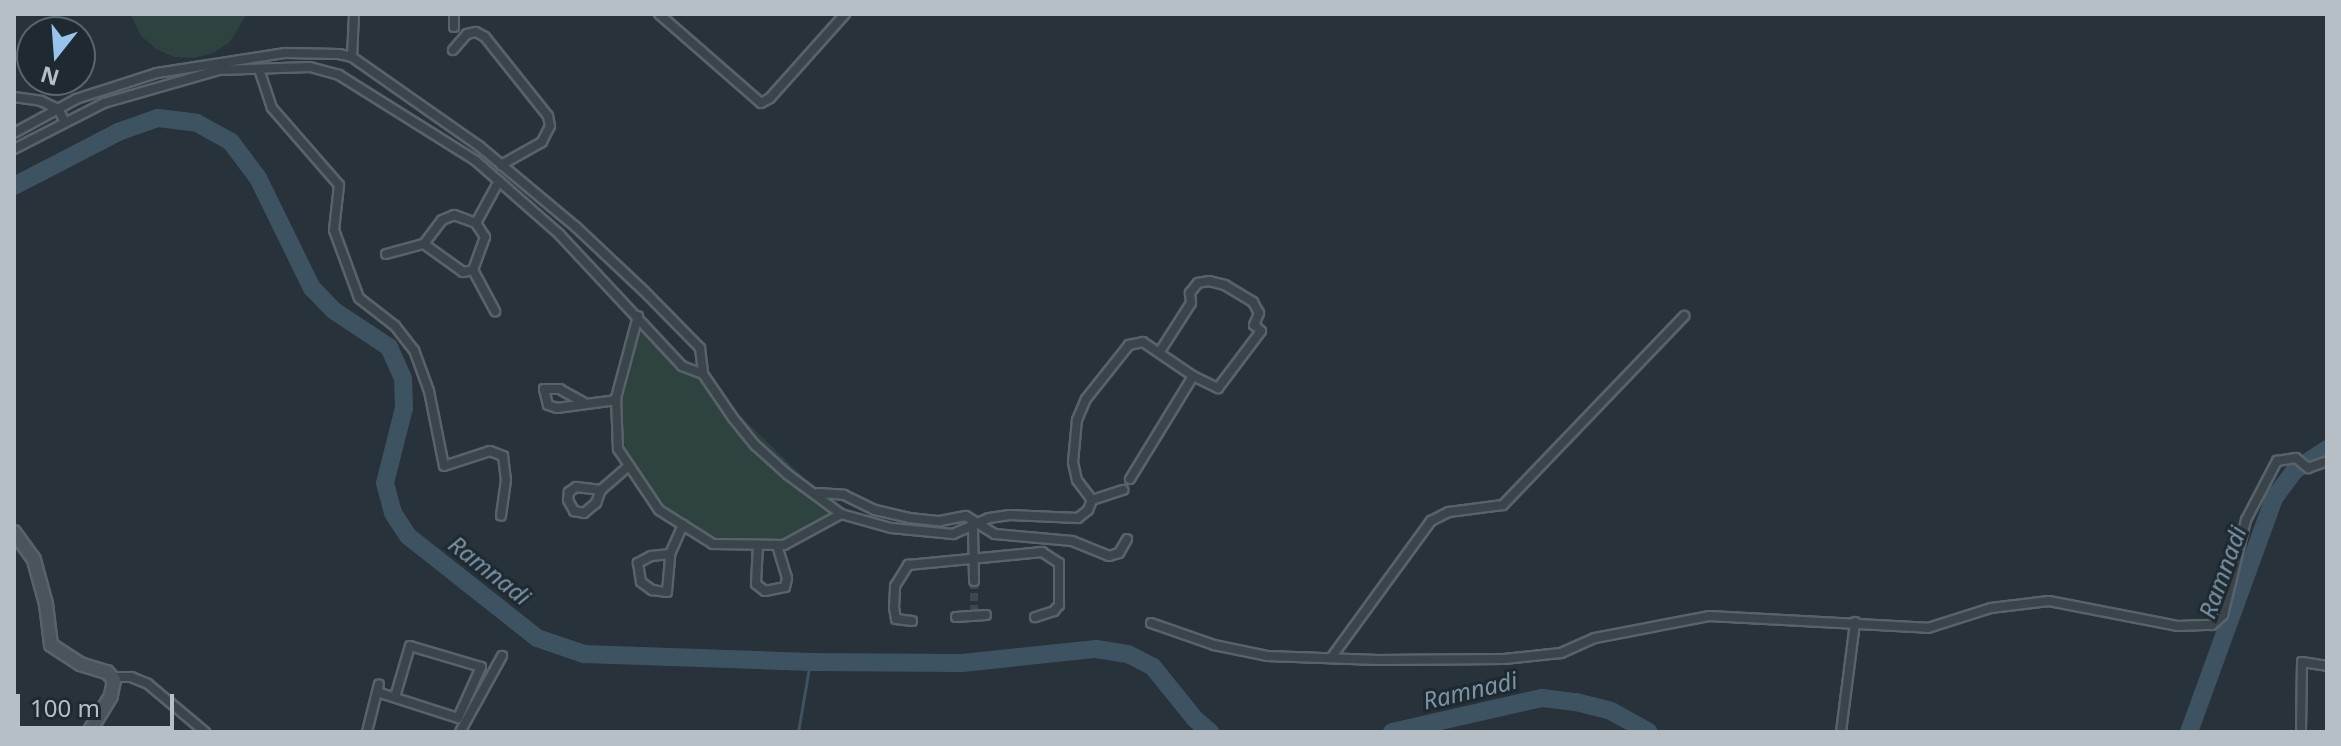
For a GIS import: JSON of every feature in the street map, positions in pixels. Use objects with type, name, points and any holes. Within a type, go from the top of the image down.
[{"type":"street","points":[[352,57],[354,14]]},
{"type":"street","points":[[454,14],[454,27]]},
{"type":"street","points":[[659,14],[761,103],[770,98],[845,14]]},
{"type":"street","points":[[453,50],[467,34],[476,32],[485,37],[548,116],[550,126],[542,142],[501,165]]},
{"type":"street","points":[[310,52],[310,67]]},
{"type":"street","points":[[14,133],[76,99],[157,73],[270,55],[310,52],[352,57],[501,165],[576,227],[700,348],[703,374],[755,445],[787,474],[817,493],[841,514],[934,535],[953,534],[977,526],[989,518],[1010,515],[1078,518],[1088,510],[1092,500]]},
{"type":"street","points":[[14,149],[104,103],[219,70],[310,67],[339,75],[476,161],[559,234],[682,366],[703,374]]},
{"type":"street","points":[[259,69],[272,108],[339,185],[334,230],[359,298],[395,326],[414,350],[429,391],[444,466],[490,451],[503,456],[506,480],[501,516]]},
{"type":"street","points":[[14,97],[41,101],[58,109],[65,122]]},
{"type":"street","points":[[476,223],[499,181]]},
{"type":"street","points":[[386,254],[424,244],[442,220],[454,215],[476,223],[485,237],[473,270],[495,311]]},
{"type":"street","points":[[424,244],[463,272],[473,270]]},
{"type":"street","points":[[1092,500],[1077,480],[1073,462],[1077,420],[1086,399],[1129,345],[1143,342],[1159,353],[1193,376],[1218,388],[1261,331],[1254,325],[1259,313],[1253,302],[1225,285],[1209,281],[1198,283],[1190,293],[1191,303],[1159,353]]},
{"type":"street","points":[[638,316],[616,400],[618,449],[659,510],[713,544],[758,545],[784,545],[841,514]]},
{"type":"street","points":[[1331,658],[1431,521],[1449,512],[1503,505],[1684,316]]},
{"type":"street","points":[[1130,479],[1193,376]]},
{"type":"street","points":[[583,402],[616,400]]},
{"type":"street","points":[[1151,623],[1236,651],[1267,656],[1504,659],[1561,653],[1595,638],[1709,616],[1928,628],[1991,608],[2049,601],[2178,626],[2212,625],[2223,615],[2246,520],[2277,461],[2286,457],[2299,460],[2308,468],[2327,461]]},
{"type":"street","points":[[601,490],[629,466]]},
{"type":"street","points":[[1092,500],[1123,490]]},
{"type":"street","points":[[817,493],[844,495],[875,510],[909,518],[940,521],[966,516],[977,526],[995,534],[1072,541],[1109,556],[1119,553],[1127,539]]},
{"type":"street","points":[[670,554],[651,556],[638,563],[641,582],[652,590],[667,592],[670,554],[683,525]]},
{"type":"street","points":[[974,581],[977,526]]},
{"type":"street","points":[[14,532],[34,560],[46,604],[51,645],[80,664],[107,672],[111,677],[111,696],[89,732]]},
{"type":"street","points":[[758,545],[756,584],[765,591],[785,587],[787,578],[777,545]]},
{"type":"street","points":[[912,621],[896,619],[894,608],[895,586],[908,565],[1042,552],[1059,563],[1059,605],[1054,611],[1035,617]]},
{"type":"street","points":[[956,617],[986,615]]},
{"type":"street","points":[[1841,732],[1855,622]]},
{"type":"street","points":[[367,732],[378,688],[395,697],[458,718],[481,667],[410,646],[395,697]]},
{"type":"street","points":[[460,732],[502,656]]},
{"type":"street","points":[[2301,732],[2302,662],[2327,666]]},
{"type":"street","points":[[111,677],[131,677],[148,684],[205,732]]},
{"type":"green space","points":[[130,14],[247,14],[230,42],[213,53],[194,58],[174,57],[156,49],[141,36]]},
{"type":"green space","points":[[638,316],[841,514],[784,545],[713,544],[659,510],[618,449],[616,398]]},
{"type":"waterway","name":"Ramnadi","points":[[14,186],[118,132],[158,118],[197,123],[231,142],[258,178],[312,288],[333,310],[389,347],[403,378],[404,408],[385,483],[393,513],[408,536],[537,638],[584,654],[810,662],[962,663],[1096,649],[1128,654],[1153,667],[1195,719],[1210,732]]},
{"type":"waterway","name":"Ramnadi","points":[[2189,732],[2274,498],[2295,470],[2327,449]]},
{"type":"waterway","points":[[798,732],[810,662]]},
{"type":"waterway","name":"Ramnadi","points":[[1392,732],[1542,698],[1611,711],[1649,732]]},
{"type":"tunnel","points":[[974,581],[974,616]]}]
